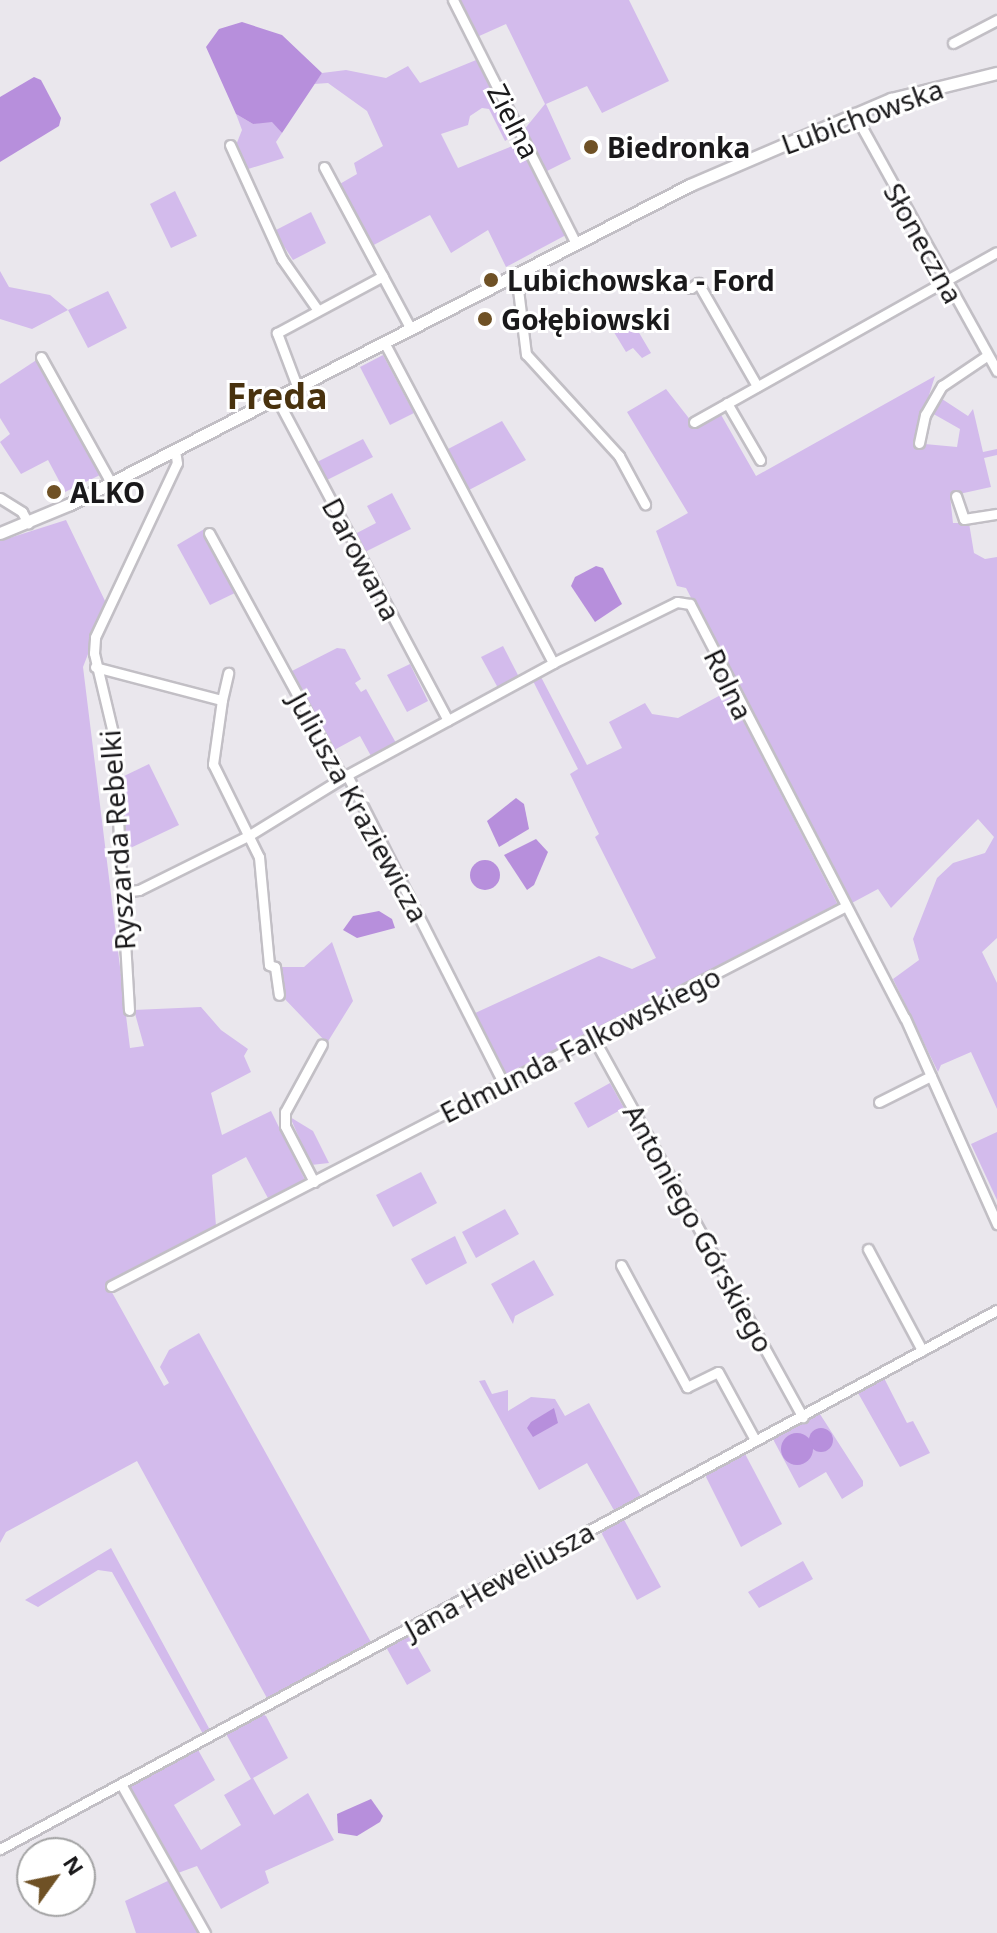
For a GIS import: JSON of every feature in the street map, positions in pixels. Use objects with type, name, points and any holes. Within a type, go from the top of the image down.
[{"type":"street","name":"Zielna","points":[[453,0],[575,242]]},
{"type":"street","points":[[953,43],[997,20]]},
{"type":"street","name":"Lubichowska","points":[[0,533],[111,483],[575,242],[854,113],[924,89],[997,73]]},
{"type":"street","name":"Słoneczna","points":[[854,113],[997,371]]},
{"type":"street","points":[[230,145],[282,259],[317,309]]},
{"type":"street","points":[[324,167],[411,329]]},
{"type":"street","points":[[694,422],[997,252]]},
{"type":"street","points":[[516,273],[526,354],[619,456],[645,504]]},
{"type":"street","points":[[297,386],[277,333],[383,276]]},
{"type":"street","points":[[691,288],[698,283],[757,386]]},
{"type":"street","points":[[122,892],[139,890],[248,836],[347,775],[553,663],[384,342]]},
{"type":"street","points":[[919,443],[925,415],[942,386],[988,355]]},
{"type":"street","points":[[41,357],[111,483]]},
{"type":"street","name":"Darowana","points":[[276,397],[448,720]]},
{"type":"street","points":[[727,403],[760,460]]},
{"type":"street","name":"Ryszarda Rebelki","points":[[129,1010],[113,733],[95,667],[95,637],[177,463],[175,450]]},
{"type":"street","points":[[956,496],[964,519],[997,514]]},
{"type":"street","points":[[0,498],[22,512],[28,523]]},
{"type":"street","name":"Juliusza Kraziewicza","points":[[209,533],[340,773],[347,775],[504,1084]]},
{"type":"street","name":"Rolna","points":[[553,663],[677,602],[690,604],[931,1076],[997,1224]]},
{"type":"street","points":[[95,667],[222,700]]},
{"type":"street","points":[[228,673],[213,764],[248,836],[265,886],[269,965],[275,967],[279,995]]},
{"type":"street","name":"Edmunda Falkowskiego","points":[[111,1286],[594,1039],[846,906]]},
{"type":"street","name":"Antoniego Górskiego","points":[[594,1039],[803,1417]]},
{"type":"street","points":[[314,1182],[285,1126],[285,1112],[322,1044]]},
{"type":"street","points":[[879,1102],[931,1076]]},
{"type":"street","points":[[868,1249],[922,1350]]},
{"type":"street","points":[[621,1265],[687,1387],[718,1372],[755,1440]]},
{"type":"street","name":"Jana Heweliusza","points":[[0,1849],[997,1310]]},
{"type":"street","points":[[121,1784],[205,1933]]},
{"type":"shaded area","points":[[459,0],[629,0],[669,81],[602,113],[587,86],[546,104],[571,159],[543,173],[523,131],[545,104],[506,24],[477,37]]},
{"type":"shaded area","points":[[242,22],[282,35],[322,73],[282,133],[272,122],[253,124],[236,114],[206,47],[219,29]]},
{"type":"shaded area","points":[[481,58],[515,135],[505,141],[489,109],[482,108],[470,116],[468,125],[441,134],[458,168],[522,142],[566,235],[506,267],[488,230],[451,253],[430,215],[370,247],[338,185],[357,174],[354,163],[383,146],[367,111],[328,83],[314,84],[322,73],[346,70],[386,78],[408,66],[420,83]]},
{"type":"shaded area","points":[[34,77],[41,80],[61,118],[59,126],[0,162],[0,97]]},
{"type":"shaded area","points":[[236,114],[253,124],[272,121],[282,133],[276,142],[284,158],[245,170],[236,145],[242,130]]},
{"type":"shaded area","points":[[175,191],[197,236],[171,248],[150,204]]},
{"type":"shaded area","points":[[311,212],[326,243],[293,260],[274,231]]},
{"type":"shaded area","points":[[0,271],[9,287],[50,295],[68,310],[32,329],[0,319]]},
{"type":"shaded area","points":[[108,291],[127,328],[88,348],[68,310]]},
{"type":"shaded area","points":[[628,314],[651,353],[642,358],[633,348],[626,352],[609,324]]},
{"type":"shaded area","points":[[383,355],[414,413],[390,425],[360,367]]},
{"type":"shaded area","points":[[38,359],[100,475],[65,492],[48,460],[21,474],[0,442],[10,434],[0,418],[0,384]]},
{"type":"shaded area","points":[[935,376],[914,443],[957,447],[960,429],[930,412],[939,397],[968,416],[973,409],[983,452],[997,449],[997,455],[984,458],[991,487],[950,496],[953,523],[969,523],[974,553],[985,559],[997,557],[997,938],[982,952],[997,983],[997,1109],[971,1052],[941,1065],[938,1072],[893,979],[919,960],[913,939],[937,878],[953,863],[985,853],[994,837],[978,819],[891,908],[878,889],[850,904],[686,588],[677,586],[656,531],[688,513],[627,412],[666,389],[695,426],[720,413],[756,476]]},
{"type":"shaded area","points":[[502,421],[526,460],[469,490],[448,449]]},
{"type":"shaded area","points":[[363,439],[373,457],[327,480],[317,462]]},
{"type":"shaded area","points":[[392,493],[411,529],[365,552],[355,534],[376,523],[367,506]]},
{"type":"shaded area","points":[[66,520],[107,605],[83,667],[130,1048],[144,1046],[134,1010],[201,1007],[221,1030],[248,1049],[244,1056],[251,1072],[211,1093],[222,1135],[271,1111],[305,1180],[269,1200],[246,1157],[212,1175],[216,1226],[109,1287],[164,1386],[169,1383],[160,1367],[169,1350],[199,1333],[372,1644],[268,1700],[137,1461],[6,1532],[0,1543],[0,541]]},
{"type":"shaded area","points":[[206,528],[239,591],[210,605],[177,545]]},
{"type":"shaded area","points":[[596,566],[603,568],[622,604],[595,622],[571,586],[575,577]]},
{"type":"shaded area","points":[[503,646],[519,677],[498,688],[481,657]]},
{"type":"shaded area","points":[[337,648],[345,649],[361,679],[355,683],[361,692],[366,689],[396,743],[371,756],[360,736],[336,749],[336,761],[288,673]]},
{"type":"shaded area","points":[[410,664],[428,701],[407,712],[387,675]]},
{"type":"shaded area","points":[[541,677],[587,765],[622,748],[609,722],[645,703],[652,714],[678,718],[728,691],[838,905],[512,1075],[503,1074],[473,1014],[599,956],[632,969],[656,958],[595,837],[599,834],[570,774],[578,769],[533,681]]},
{"type":"shaded area","points":[[149,764],[179,825],[124,851],[122,777]]},
{"type":"shaded area","points":[[516,798],[524,804],[529,829],[499,847],[487,821]]},
{"type":"shaded area","points":[[536,839],[548,852],[534,885],[527,890],[504,855]]},
{"type":"shaded area","points":[[485,860],[491,861],[499,869],[499,881],[491,889],[485,890],[479,889],[471,881],[470,875],[471,869],[479,861]]},
{"type":"shaded area","points":[[379,911],[392,919],[395,928],[357,938],[343,930],[353,916]]},
{"type":"shaded area","points":[[332,942],[353,1001],[327,1043],[281,995],[279,967],[304,967]]},
{"type":"shaded area","points":[[610,1083],[624,1108],[588,1128],[574,1103]]},
{"type":"shaded area","points":[[290,1117],[313,1131],[329,1163],[311,1165]]},
{"type":"shaded area","points":[[997,1132],[997,1200],[971,1144]]},
{"type":"shaded area","points":[[421,1172],[437,1203],[393,1227],[376,1195]]},
{"type":"shaded area","points":[[505,1209],[519,1234],[476,1258],[462,1232]]},
{"type":"shaded area","points":[[455,1236],[467,1263],[426,1285],[411,1259]]},
{"type":"shaded area","points":[[534,1260],[554,1295],[515,1316],[513,1324],[491,1284]]},
{"type":"shaded area","points":[[884,1378],[907,1423],[913,1421],[930,1453],[900,1467],[858,1393]]},
{"type":"shaded area","points":[[485,1380],[492,1394],[508,1390],[508,1411],[531,1397],[555,1399],[565,1416],[589,1403],[642,1498],[615,1512],[587,1463],[539,1490],[479,1381]]},
{"type":"shaded area","points":[[554,1408],[558,1423],[533,1437],[527,1428],[531,1422]]},
{"type":"shaded area","points":[[818,1411],[863,1481],[863,1486],[842,1499],[826,1472],[799,1488],[774,1441],[774,1435]]},
{"type":"shaded area","points":[[821,1428],[830,1431],[833,1440],[830,1449],[821,1452],[812,1449],[809,1440],[812,1431]]},
{"type":"shaded area","points":[[797,1433],[808,1438],[813,1449],[808,1460],[797,1465],[786,1460],[781,1449],[786,1438]]},
{"type":"shaded area","points":[[743,1450],[782,1524],[741,1547],[706,1477],[709,1469]]},
{"type":"shaded area","points":[[622,1516],[661,1587],[637,1600],[602,1534],[604,1526]]},
{"type":"shaded area","points":[[111,1548],[210,1730],[203,1734],[112,1572],[98,1570],[38,1607],[25,1600]]},
{"type":"shaded area","points":[[803,1561],[813,1579],[759,1608],[748,1592]]},
{"type":"shaded area","points":[[410,1634],[431,1671],[407,1685],[386,1647]]},
{"type":"shaded area","points":[[260,1713],[266,1716],[288,1758],[253,1778],[274,1815],[308,1793],[334,1840],[265,1871],[269,1883],[221,1909],[197,1866],[178,1873],[127,1786],[197,1748],[215,1780],[174,1805],[201,1850],[241,1825],[224,1795],[251,1779],[225,1732]]},
{"type":"shaded area","points":[[371,1799],[383,1816],[380,1822],[357,1836],[338,1833],[337,1814]]},
{"type":"shaded area","points":[[172,1879],[201,1933],[136,1933],[125,1901]]},
{"type":"place","name":"Biedronka","points":[[591,147]]},
{"type":"place","name":"Lubichowska - Ford","points":[[491,280]]},
{"type":"place","name":"Gołębiowski","points":[[485,319]]},
{"type":"place","name":"ALKO","points":[[54,492]]},
{"type":"district","name":"Freda","points":[[277,396]]}]
